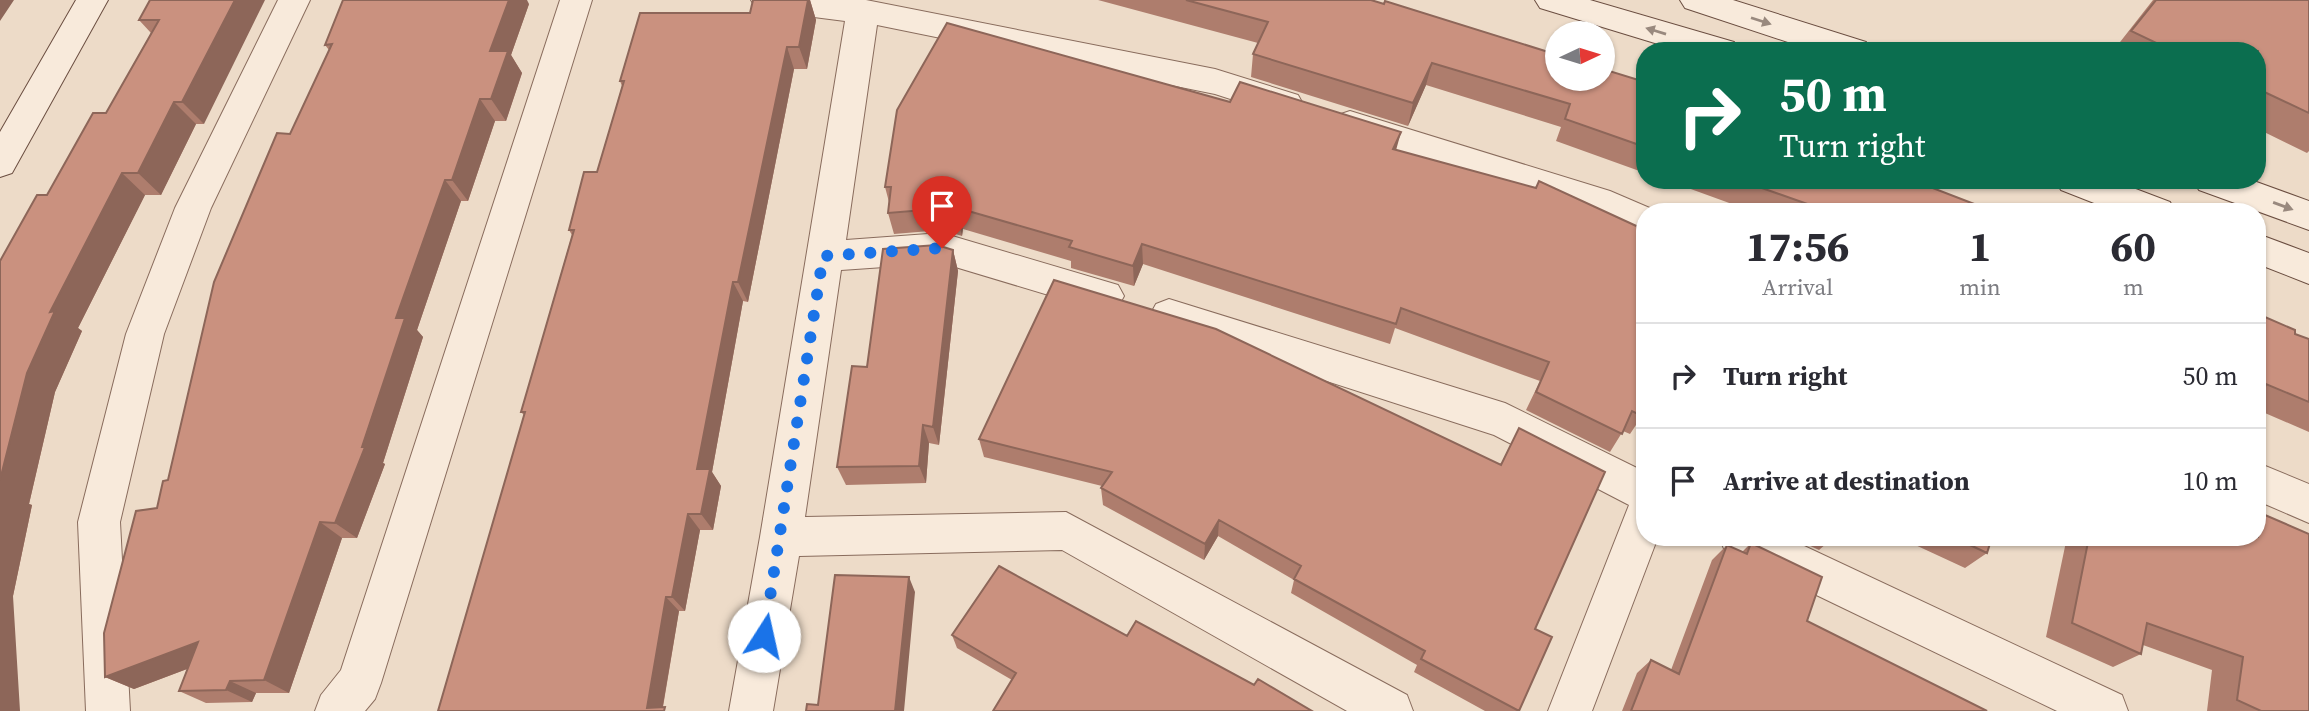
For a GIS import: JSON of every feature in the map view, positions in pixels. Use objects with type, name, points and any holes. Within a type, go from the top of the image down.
[{"type":"street","points":[[0,163],[92,0]]},
{"type":"street","points":[[108,711],[99,522],[145,334],[193,208],[294,0]]},
{"type":"street","points":[[337,711],[359,683],[576,0]]},
{"type":"street","points":[[767,0],[863,11],[1215,82],[1610,205],[1636,216]]},
{"type":"street","points":[[1551,0],[1692,42]]},
{"type":"street","points":[[1696,0],[1826,42]]},
{"type":"street","points":[[751,711],[781,537],[863,11]]},
{"type":"street","points":[[2097,189],[2133,203]]},
{"type":"street","points":[[2236,189],[2309,216]]},
{"type":"street","points":[[823,256],[942,248],[1183,319],[1505,421],[1636,487]]},
{"type":"street","points":[[2266,252],[2309,269]]},
{"type":"street","points":[[2266,485],[2309,504]]},
{"type":"street","points":[[781,537],[1066,531],[1391,711]]},
{"type":"street","points":[[1570,711],[1636,539]]},
{"type":"street","points":[[1759,546],[2106,711]]},
{"type":"building","points":[[150,0],[235,0],[182,102],[174,102],[138,173],[122,173],[50,312],[55,311],[27,373],[0,480],[0,261],[37,195],[47,195],[93,113],[106,113],[159,20],[139,20]]},
{"type":"building","points":[[343,0],[509,0],[490,51],[508,51],[491,99],[480,99],[452,180],[445,180],[396,318],[405,318],[362,447],[365,447],[335,523],[320,522],[264,680],[230,681],[226,690],[179,691],[198,642],[105,677],[104,633],[136,511],[157,508],[163,481],[168,480],[214,282],[277,133],[290,134],[332,44],[325,45]]},
{"type":"building","points":[[753,0],[808,0],[799,47],[787,47],[738,282],[733,282],[697,469],[710,469],[701,514],[688,514],[672,597],[666,597],[647,708],[665,707],[664,711],[438,711],[525,412],[521,412],[574,230],[569,230],[584,172],[597,172],[624,81],[620,81],[640,13],[750,13]]},
{"type":"building","points":[[1186,0],[1371,0],[1384,4],[1385,1],[1545,51],[1545,91],[1615,91],[1615,73],[1636,79],[1636,144],[1565,119],[1570,104],[1432,63],[1413,103],[1253,54],[1268,22]]},
{"type":"building","points":[[2156,0],[2309,0],[2309,113],[2266,93],[2266,42],[2154,42],[2131,31]]},
{"type":"building","points":[[947,23],[1230,102],[1240,82],[1401,132],[1393,149],[1536,188],[1539,181],[1636,226],[1636,413],[1632,411],[1622,434],[1536,392],[1549,362],[1401,308],[1396,324],[1142,244],[1133,266],[1069,247],[1072,241],[958,208],[957,215],[937,209],[888,213],[891,187],[885,187],[897,110]]},
{"type":"building","points":[[1765,189],[1935,189],[1972,203],[1805,203]]},
{"type":"building","points":[[937,245],[953,250],[933,427],[923,425],[919,466],[837,467],[852,366],[867,367],[883,249]]},
{"type":"building","points":[[1054,280],[1216,329],[1501,465],[1519,428],[1605,472],[1535,629],[1552,637],[1519,711],[1421,659],[1425,651],[1294,579],[1301,566],[1219,520],[1205,544],[1101,488],[1112,472],[979,439]]},
{"type":"building","points":[[2266,317],[2309,339],[2309,402],[2266,384]]},
{"type":"building","points":[[2266,515],[2309,534],[2309,711],[2261,711],[2237,700],[2243,657],[2147,623],[2141,654],[2072,623],[2087,546],[2266,546]]},
{"type":"building","points":[[1727,546],[1747,554],[1750,546],[1757,546],[1822,577],[1807,621],[1987,711],[1631,711],[1651,660],[1679,674]]},
{"type":"building","points":[[1972,546],[1989,546],[1987,553]]},
{"type":"building","points":[[999,566],[1127,636],[1136,621],[1254,685],[1258,679],[1312,711],[993,711],[1016,673],[952,635]]},
{"type":"building","points":[[835,575],[909,577],[895,711],[806,711],[807,704],[818,705]]},
{"type":"route","points":[[764,636],[823,256],[942,248]]}]
